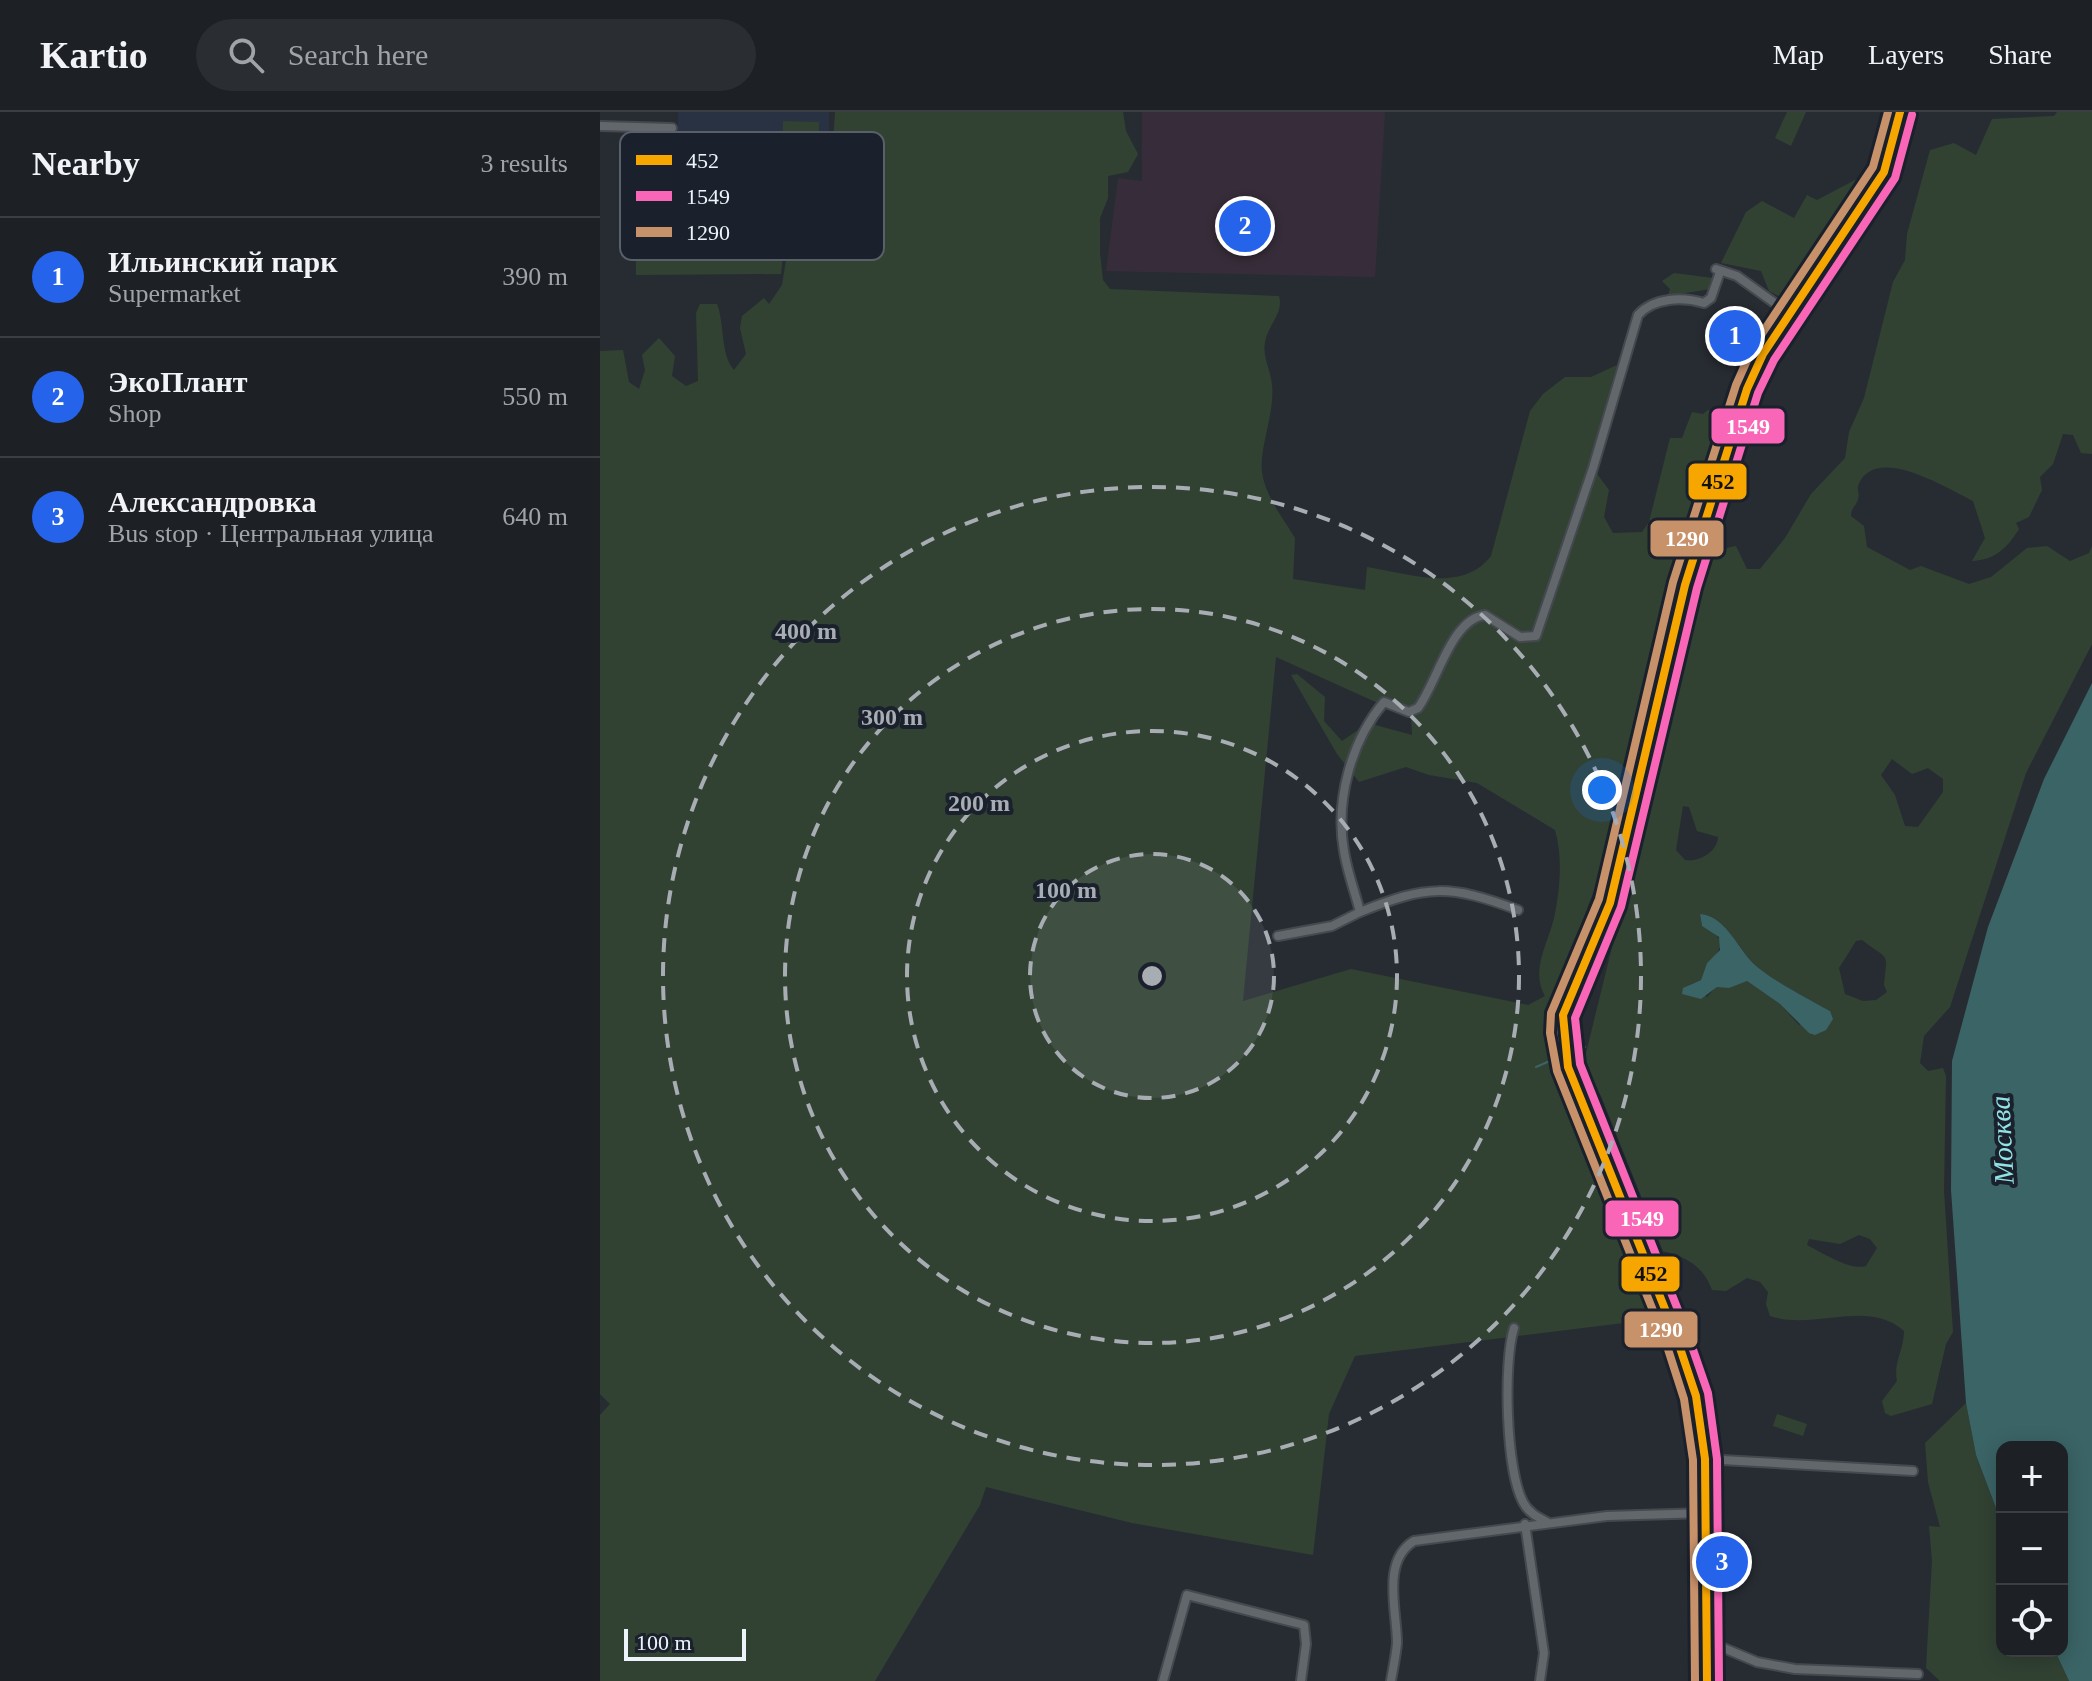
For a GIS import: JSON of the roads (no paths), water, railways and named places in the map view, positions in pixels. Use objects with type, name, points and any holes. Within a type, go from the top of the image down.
[{"type":"main road","points":[[1707,1681],[1705,1459],[1696,1396],[1568,1067],[1562,1032],[1563,1015],[1610,903],[1685,585],[1747,389],[1763,354],[1884,172],[1900,112]]},
{"type":"street","points":[[600,126],[672,128]]},
{"type":"street","points":[[1360,912],[1343,849],[1344,786],[1370,719],[1384,702],[1409,712],[1418,708],[1467,622],[1485,615],[1520,637],[1536,636],[1588,483],[1638,315],[1646,306],[1670,300],[1687,298],[1704,303],[1711,298],[1718,270],[1737,276],[1790,314]]},
{"type":"street","points":[[1278,936],[1332,926],[1410,892],[1443,889],[1481,896],[1518,910]]},
{"type":"street","points":[[1514,1328],[1509,1346],[1505,1394],[1518,1488],[1523,1504],[1548,1522]]},
{"type":"street","points":[[1705,1459],[1913,1471]]},
{"type":"street","points":[[1391,1681],[1397,1644],[1394,1572],[1405,1547],[1414,1541],[1525,1524],[1607,1516],[1705,1513]]},
{"type":"street","points":[[1525,1524],[1544,1653],[1540,1681]]},
{"type":"street","points":[[1163,1681],[1187,1595],[1304,1625],[1306,1644],[1301,1681]]},
{"type":"street","points":[[1707,1641],[1757,1662],[1795,1669],[1918,1674]]},
{"type":"water","name":"Москва","points":[[2092,683],[2092,1681],[2069,1681],[2058,1657],[2068,1657],[2068,1441],[1996,1441],[1996,1508],[1976,1455],[1966,1403],[1951,1190],[1952,1061],[1988,927],[2044,779]]},
{"type":"water","points":[[1700,914],[1722,925],[1750,960],[1766,973],[1830,1011],[1833,1019],[1826,1030],[1815,1035],[1809,1033],[1780,1004],[1747,981],[1729,988],[1717,987],[1701,999],[1682,994],[1683,988],[1701,980],[1707,963],[1720,950],[1719,937],[1702,926]]},
{"type":"waterway","points":[[1569,1053],[1585,1047]]},
{"type":"waterway","points":[[1536,1067],[1559,1057]]},
{"type":"place","name":"ЭкоПлант","points":[[1245,226]]},
{"type":"place","name":"Ильинский парк","points":[[1735,336]]},
{"type":"place","name":"Александровка","points":[[1722,1562]]}]
